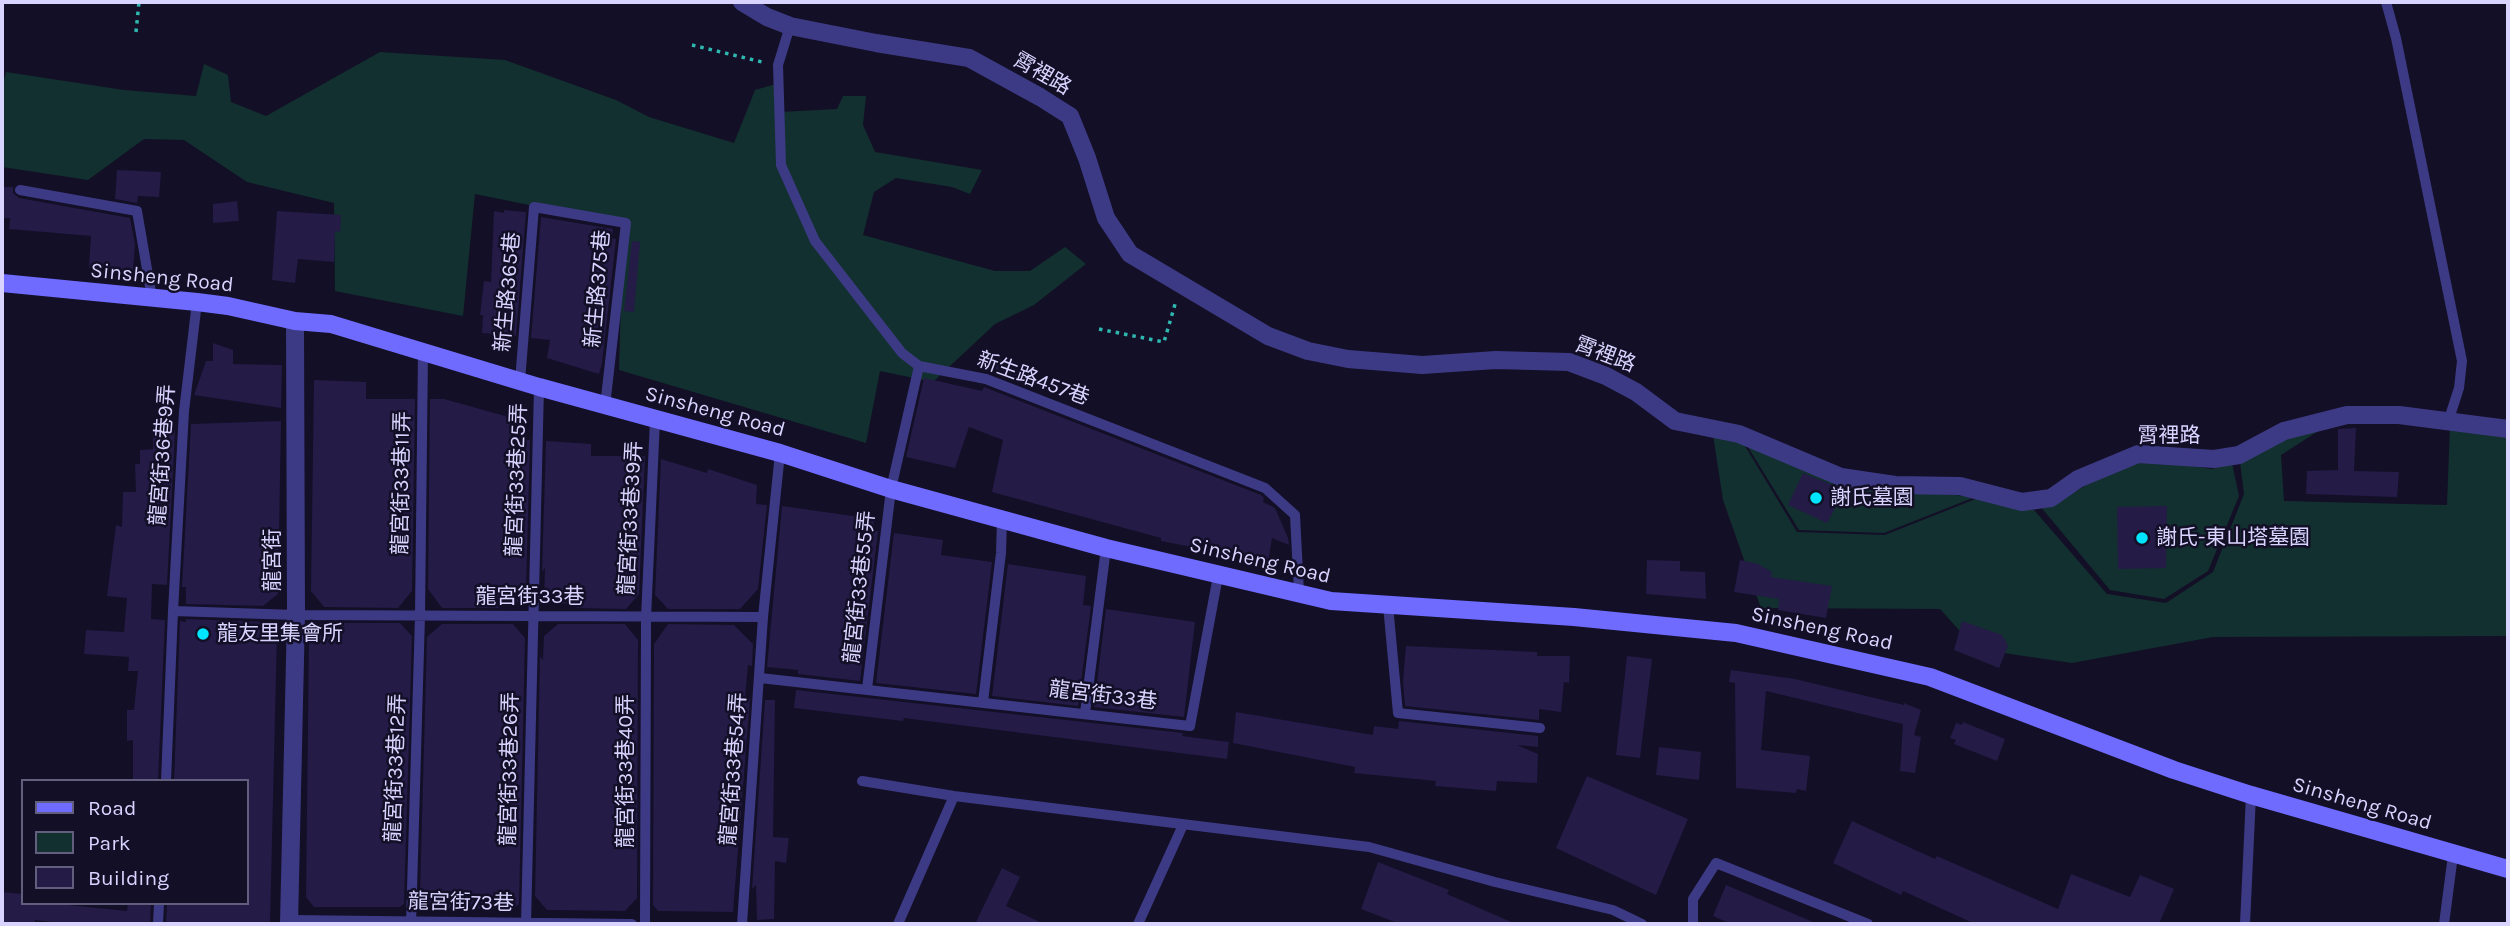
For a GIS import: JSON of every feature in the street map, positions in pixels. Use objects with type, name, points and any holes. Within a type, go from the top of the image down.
[{"type":"street","name":"霄裡路","points":[[742,2],[767,17],[790,26],[969,58],[1070,116],[1106,218],[1130,254],[1268,336],[1308,351],[1348,359],[1422,365],[1496,360],[1569,362],[1606,376],[1636,392],[1675,421],[1739,434],[1841,477],[1895,485],[1960,486],[2022,502],[2052,498],[2078,479],[2138,454],[2214,459],[2239,455],[2284,431],[2347,415],[2399,415],[2508,429]]},
{"type":"street","name":"Sinsheng Road","points":[[2,283],[197,302],[295,321],[331,324],[605,406],[780,453],[891,489],[1106,548],[1331,601],[1574,617],[1736,634],[1930,677],[2174,770],[2453,855],[2508,869]]},
{"type":"street","name":"龍宮街","points":[[289,922],[296,615],[295,321]]},
{"type":"lane","points":[[2386,2],[2396,38],[2462,361],[2459,388],[2448,422]]},
{"type":"lane","points":[[790,26],[778,65],[781,164],[815,241],[902,353],[919,366]]},
{"type":"lane","points":[[19,190],[137,211],[152,298]]},
{"type":"lane","name":"新生路365巷","points":[[520,381],[534,207],[577,215]]},
{"type":"lane","name":"新生路375巷","points":[[577,215],[626,223],[605,406]]},
{"type":"lane","name":"龍宮街36巷9弄","points":[[166,779],[184,411],[197,302]]},
{"type":"lane","name":"龍宮街33巷11弄","points":[[420,616],[423,351]]},
{"type":"lane","name":"龍宮街33巷55弄","points":[[867,689],[891,489],[919,366]]},
{"type":"lane","name":"新生路457巷","points":[[919,366],[986,379],[1265,488],[1294,515],[1299,593]]},
{"type":"lane","name":"龍宮街33巷25弄","points":[[533,616],[539,387]]},
{"type":"lane","name":"龍宮街33巷39弄","points":[[646,618],[655,420]]},
{"type":"lane","name":"龍宮街33巷54弄","points":[[742,924],[761,678],[763,617],[780,453]]},
{"type":"lane","points":[[983,702],[1001,553],[1002,519]]},
{"type":"lane","points":[[1085,713],[1106,548]]},
{"type":"lane","name":"龍宮街33巷","points":[[761,678],[1190,726],[1218,576]]},
{"type":"lane","points":[[1388,605],[1398,713],[1540,728]]},
{"type":"lane","name":"龍宮街33巷","points":[[173,611],[296,615],[763,617]]},
{"type":"lane","name":"龍宮街33巷12弄","points":[[411,923],[420,616]]},
{"type":"lane","name":"龍宮街33巷26弄","points":[[526,924],[533,616]]},
{"type":"lane","name":"龍宮街33巷40弄","points":[[645,924],[646,618]]},
{"type":"lane","points":[[862,781],[954,796],[1369,847],[1496,882],[1614,910],[1642,924]]},
{"type":"lane","points":[[2245,924],[2251,795]]},
{"type":"lane","points":[[898,924],[954,796]]},
{"type":"lane","points":[[1138,924],[1182,825]]},
{"type":"lane","points":[[2444,924],[2453,855]]},
{"type":"lane","points":[[1693,924],[1693,899],[1716,863],[1868,924]]},
{"type":"lane","points":[[158,924],[159,905]]},
{"type":"lane","name":"龍宮街73巷","points":[[289,922],[632,924]]},
{"type":"path","points":[[136,32],[139,2]]},
{"type":"path","points":[[692,45],[778,65]]},
{"type":"path","points":[[1099,329],[1164,342],[1181,285]]},
{"type":"green space","points":[[380,52],[505,60],[616,100],[649,117],[734,143],[755,90],[776,84],[780,112],[837,109],[843,96],[866,96],[863,125],[875,152],[982,170],[970,194],[952,187],[896,178],[874,192],[863,235],[995,271],[1030,271],[1065,247],[1086,264],[1034,305],[995,324],[933,382],[880,371],[866,443],[619,370],[623,224],[475,194],[463,316],[335,291],[334,203],[247,182],[184,140],[144,139],[88,180],[2,167],[2,88],[6,72],[124,90],[196,96],[204,64],[228,75],[231,102],[266,116]]},
{"type":"green space","points":[[2334,421],[2281,455],[2284,501],[2447,505],[2450,425],[2507,432],[2508,636],[2213,637],[2072,663],[1976,649],[1940,609],[1761,608],[1723,500],[1713,435],[1742,441],[1797,532],[1885,535],[1978,498],[2034,510],[2107,594],[2166,603],[2213,572],[2244,494],[2240,462],[2285,432]]},
{"type":"green space","points":[[1743,439],[1846,484],[1975,497],[1884,533],[1799,530]]},
{"type":"green space","points":[[2159,461],[2212,469],[2232,463],[2239,496],[2208,571],[2164,599],[2110,590],[2040,506],[2055,502],[2128,463]]},
{"type":"building","points":[[117,170],[161,172],[159,197],[138,196],[137,203],[115,199]]},
{"type":"building","points":[[2,187],[13,187],[13,193],[19,198],[130,218],[135,244],[133,272],[89,268],[91,236],[9,229],[10,218],[3,218]]},
{"type":"building","points":[[237,201],[239,221],[213,223],[213,204]]},
{"type":"building","points":[[504,210],[526,212],[516,336],[482,333],[483,315],[480,315],[484,281],[491,282],[494,211],[504,213]]},
{"type":"building","points":[[277,211],[341,215],[340,232],[335,231],[334,262],[298,259],[295,283],[272,280]]},
{"type":"building","points":[[541,217],[613,229],[612,238],[616,239],[599,374],[547,358],[550,340],[531,338]]},
{"type":"building","points":[[632,241],[640,242],[634,312],[624,311]]},
{"type":"building","points":[[213,343],[233,350],[233,364],[282,365],[281,408],[194,395],[206,361],[213,361]]},
{"type":"building","points":[[995,357],[1024,369],[1019,383],[989,372]]},
{"type":"building","points":[[924,378],[982,391],[984,387],[1261,495],[1263,502],[1275,508],[1289,545],[1272,538],[1268,563],[1203,544],[1202,549],[1161,541],[1161,538],[992,492],[1003,440],[969,427],[955,468],[906,457]]},
{"type":"building","points":[[314,380],[366,382],[366,399],[415,399],[412,591],[398,608],[324,607],[311,591]]},
{"type":"building","points":[[430,399],[444,399],[516,419],[517,427],[526,427],[526,440],[530,440],[526,592],[517,603],[496,602],[500,608],[442,608],[428,589]]},
{"type":"building","points":[[281,421],[278,594],[263,606],[186,604],[186,587],[182,587],[191,424]]},
{"type":"building","points":[[2356,428],[2354,471],[2399,472],[2397,497],[2306,494],[2307,471],[2338,470],[2338,429]]},
{"type":"building","points":[[175,431],[167,585],[152,584],[151,619],[165,620],[158,779],[133,779],[133,740],[127,741],[127,710],[134,710],[138,671],[128,671],[129,657],[84,654],[86,630],[124,632],[127,598],[107,596],[116,525],[122,527],[123,492],[136,492],[135,464],[140,464],[140,450],[153,449],[153,432]]},
{"type":"building","points":[[546,441],[591,444],[591,456],[645,456],[639,594],[626,609],[575,608],[581,604],[544,603],[545,568],[542,572]]},
{"type":"building","points":[[661,459],[707,473],[708,469],[757,485],[756,504],[767,505],[758,589],[740,609],[668,609],[655,595]]},
{"type":"building","name":"謝氏墓園","points":[[1803,473],[1845,490],[1827,523],[1788,505]]},
{"type":"building","points":[[782,506],[874,519],[873,531],[878,531],[860,681],[798,674],[798,670],[767,667]]},
{"type":"building","name":"謝氏-東山塔墓園","points":[[2167,506],[2166,568],[2118,569],[2117,507]]},
{"type":"building","points":[[894,533],[943,540],[941,555],[992,562],[976,694],[876,683]]},
{"type":"building","points":[[1647,560],[1680,561],[1680,571],[1705,572],[1706,599],[1646,594]]},
{"type":"building","points":[[1740,560],[1758,564],[1772,572],[1771,577],[1832,586],[1826,618],[1778,610],[1779,599],[1734,592]]},
{"type":"building","points":[[1008,564],[1086,576],[1083,605],[1091,606],[1078,706],[992,696]]},
{"type":"building","points":[[1106,609],[1195,622],[1184,717],[1094,707]]},
{"type":"building","points":[[186,619],[267,622],[277,633],[270,924],[166,924],[167,905],[248,905],[248,779],[174,779],[180,621],[186,622]]},
{"type":"building","points":[[1962,621],[2002,635],[2008,646],[1999,668],[1954,650]]},
{"type":"building","points":[[322,623],[400,623],[412,636],[404,904],[400,907],[314,907],[306,897],[309,636]]},
{"type":"building","points":[[442,624],[513,624],[525,638],[519,904],[513,909],[432,908],[420,893],[427,637]]},
{"type":"building","points":[[558,624],[625,624],[638,640],[637,898],[625,911],[547,910],[535,896],[540,656],[543,660],[544,636]]},
{"type":"building","points":[[668,624],[734,625],[753,644],[752,666],[748,665],[745,698],[750,699],[733,912],[658,911],[653,905],[654,644]]},
{"type":"building","points":[[1406,646],[1570,656],[1569,683],[1564,682],[1561,712],[1539,709],[1539,720],[1405,706],[1403,681]]},
{"type":"building","points":[[1627,656],[1652,659],[1640,758],[1616,755]]},
{"type":"building","points":[[1731,670],[1795,679],[1904,703],[1921,710],[1914,735],[1921,737],[1915,773],[1900,771],[1903,724],[1766,691],[1761,750],[1810,756],[1806,791],[1797,789],[1796,793],[1736,788],[1735,683],[1729,682]]},
{"type":"building","points":[[796,690],[1183,733],[1182,736],[1229,742],[1227,759],[904,718],[903,721],[794,708]]},
{"type":"building","points":[[765,700],[775,700],[773,837],[789,838],[786,863],[775,861],[774,919],[757,920],[756,885],[752,889]]},
{"type":"building","points":[[1236,712],[1373,735],[1374,726],[1398,729],[1399,721],[1538,736],[1538,747],[1517,745],[1538,754],[1537,783],[1497,781],[1496,791],[1435,786],[1436,781],[1354,773],[1355,767],[1233,743]]},
{"type":"building","points":[[1963,722],[2005,739],[1997,761],[1954,744],[1956,740],[1950,738],[1956,723],[1962,725]]},
{"type":"building","points":[[1659,747],[1701,752],[1699,780],[1656,775]]},
{"type":"building","points":[[1587,776],[1688,819],[1656,895],[1556,848]]},
{"type":"building","points":[[1852,821],[1935,859],[1937,856],[2058,909],[2071,874],[2130,897],[2140,875],[2174,889],[2159,924],[1975,924],[1903,891],[1901,895],[1833,863]]},
{"type":"building","points":[[1378,862],[1449,890],[1447,894],[1516,924],[1400,924],[1361,909]]},
{"type":"building","points":[[1002,868],[1020,877],[1006,906],[1044,924],[975,924]]},
{"type":"building","points":[[1726,885],[1818,924],[1731,924],[1713,916]]},
{"type":"building","points":[[2,892],[21,894],[21,905],[68,905],[127,911],[128,905],[151,905],[150,924],[66,924],[35,920],[35,924],[2,924]]},
{"type":"place","name":"謝氏墓園","points":[[1816,498]]},
{"type":"place","name":"謝氏-東山塔墓園","points":[[2142,538]]},
{"type":"place","name":"龍友里集會所","points":[[203,634]]}]
